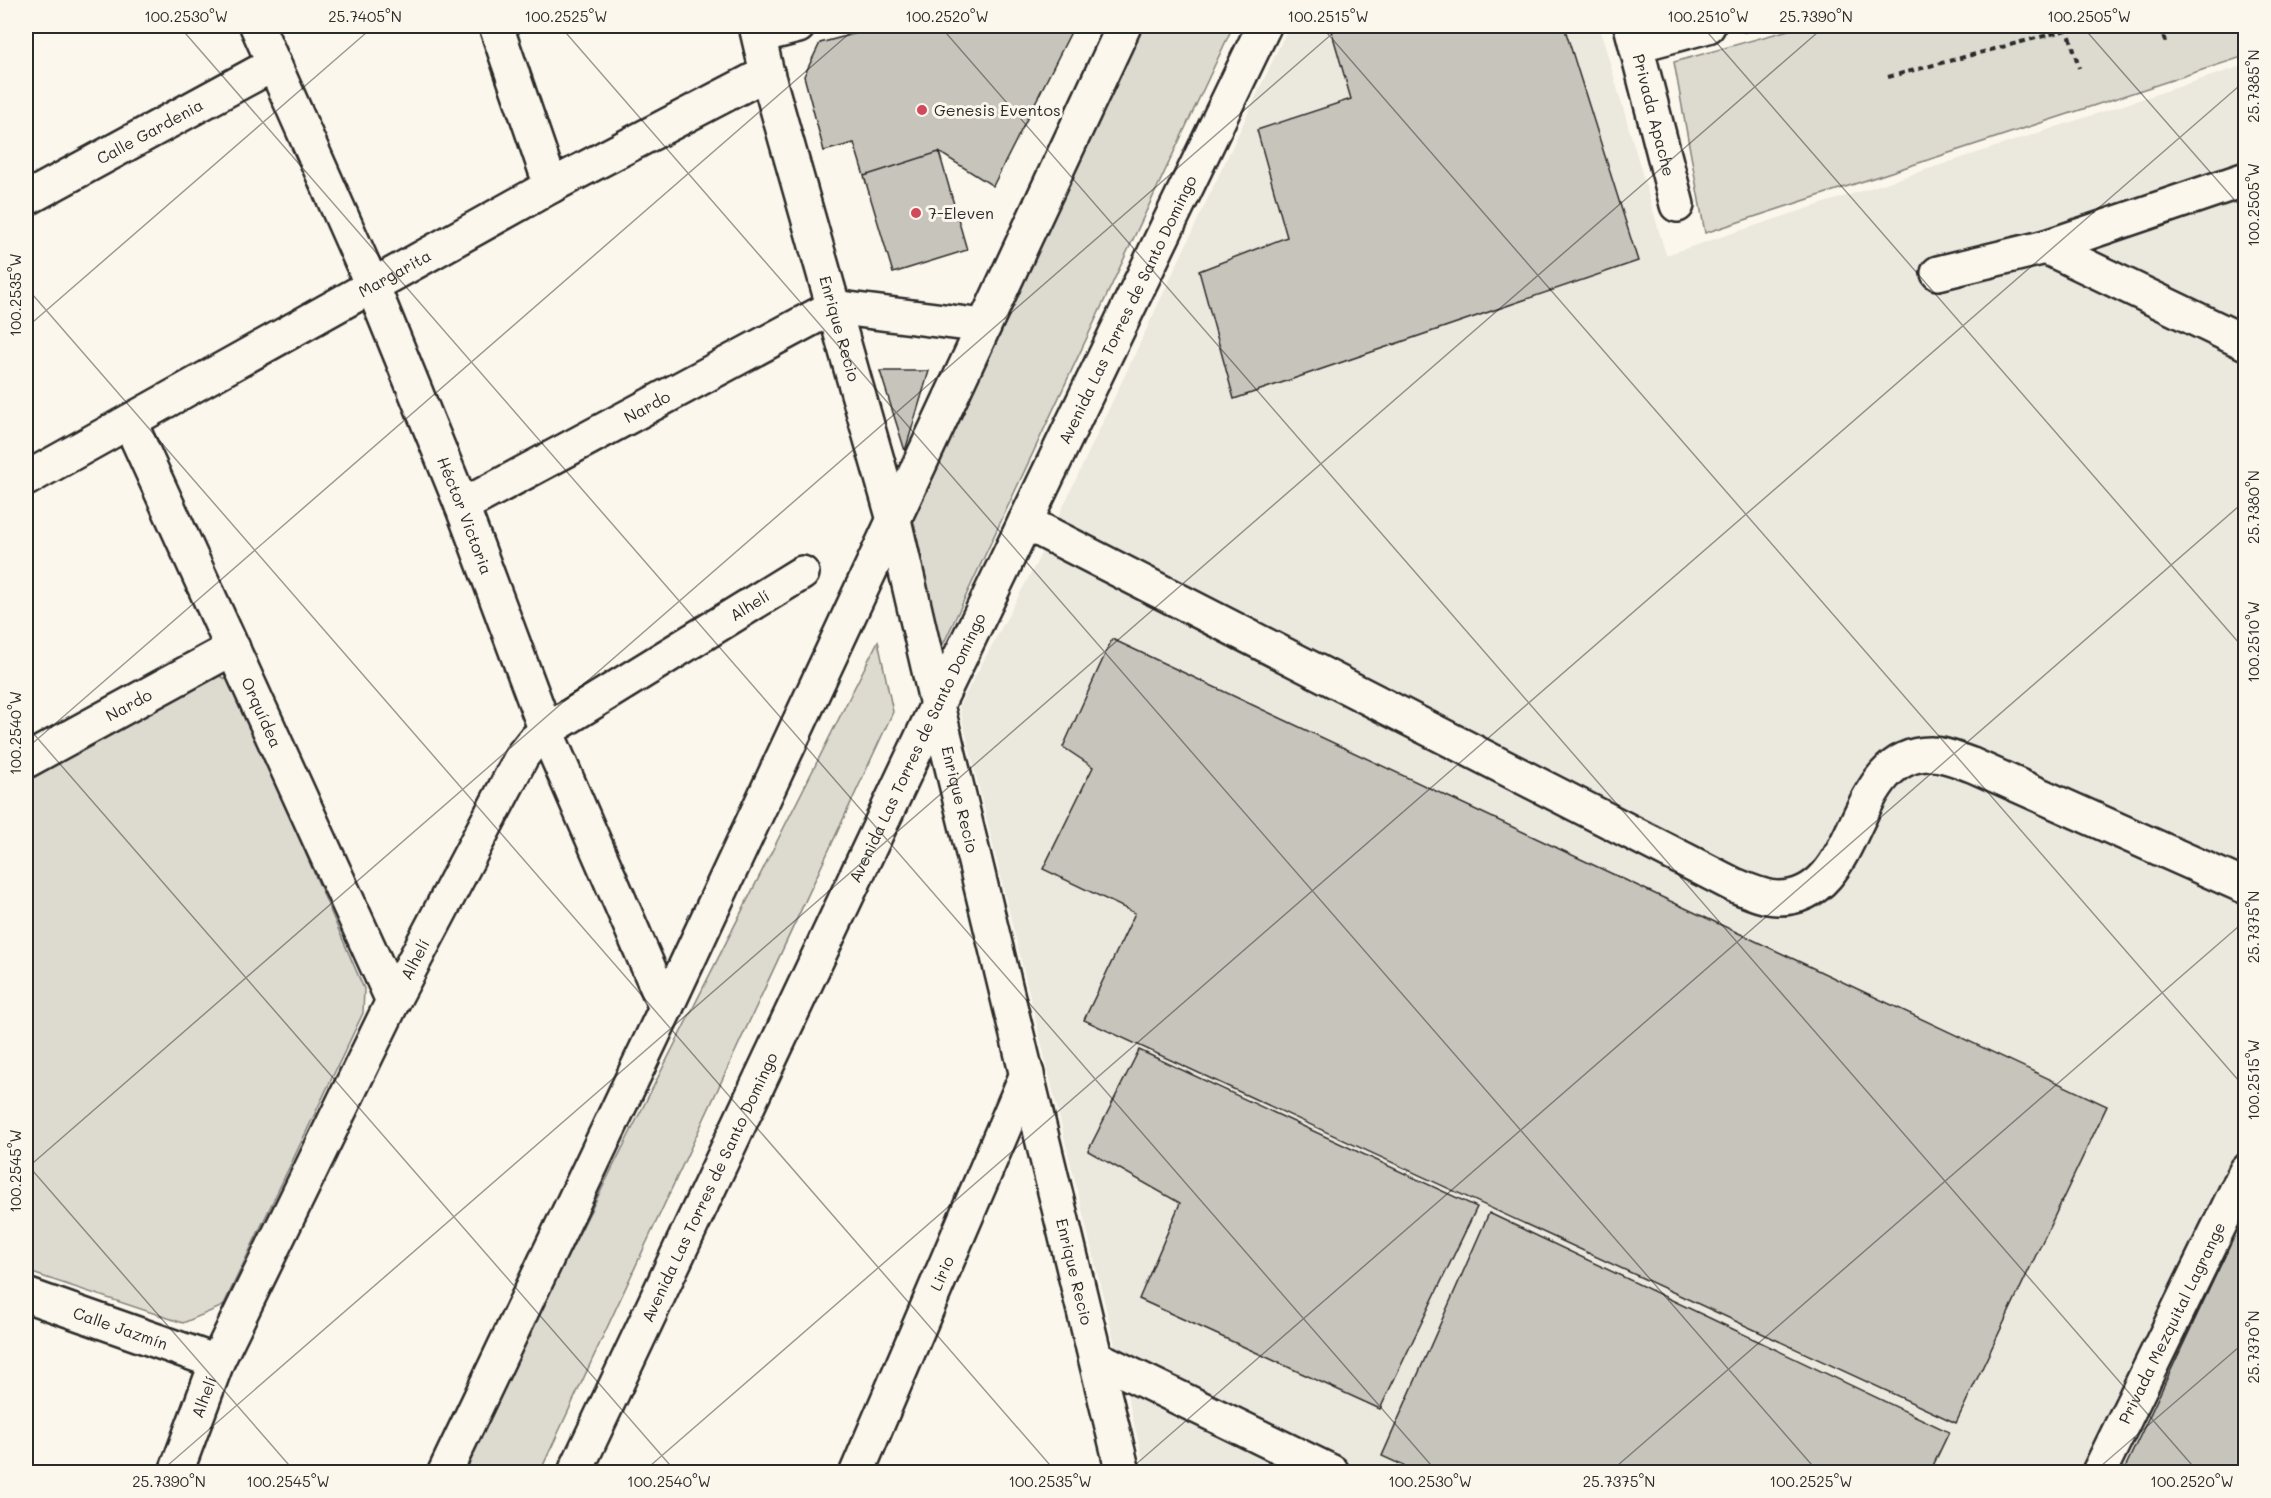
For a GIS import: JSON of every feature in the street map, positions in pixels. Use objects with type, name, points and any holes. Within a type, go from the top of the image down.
[{"type":"street","name":"Héctor Victoria","points":[[257,26],[372,285],[462,506],[546,731],[666,1008]]},
{"type":"street","points":[[495,26],[551,186]]},
{"type":"street","points":[[758,31],[798,26]]},
{"type":"street","points":[[445,1473],[666,1008],[1124,26]]},
{"type":"street","name":"Avenida Las Torres de Santo Domingo","points":[[575,1473],[937,705],[1264,26]]},
{"type":"street","points":[[1634,35],[1708,26]]},
{"type":"street","name":"Enrique Recio","points":[[758,31],[767,73],[894,520],[1123,1473]]},
{"type":"street","name":"Privada Apache","points":[[1634,35],[1677,205]]},
{"type":"street","name":"Calle Gardenia","points":[[26,199],[274,64]]},
{"type":"street","name":"Margarita","points":[[26,479],[551,186],[767,73]]},
{"type":"street","points":[[1938,273],[2046,247],[2246,179]]},
{"type":"street","points":[[2046,247],[2246,343]]},
{"type":"street","points":[[833,308],[984,326]]},
{"type":"street","name":"Nardo","points":[[462,506],[833,308]]},
{"type":"street","name":"Orquídea","points":[[130,423],[393,1001]]},
{"type":"street","points":[[1025,522],[1723,879],[1757,894],[1777,898],[1798,895],[1818,884],[1837,862],[1881,777],[1893,766],[1910,757],[1932,753],[1972,765],[2246,887]]},
{"type":"street","name":"Alhelí","points":[[176,1473],[217,1362],[393,1001],[508,779],[533,742],[546,731],[802,573]]},
{"type":"street","name":"Nardo","points":[[26,761],[233,648]]},
{"type":"street","name":"Lirio","points":[[857,1473],[1027,1074]]},
{"type":"street","name":"Privada Mezquital Lagrange","points":[[2099,1473],[2246,1171]]},
{"type":"street","name":"Calle Jazmín","points":[[26,1295],[217,1362]]},
{"type":"street","points":[[1096,1358],[1332,1473]]},
{"type":"path","points":[[1888,76],[2067,27],[2082,26]]},
{"type":"path","points":[[2161,26],[2166,46]]},
{"type":"path","points":[[2067,27],[2079,68]]},
{"type":"shaded area","points":[[1137,26],[1233,26],[941,649],[912,514]]},
{"type":"shaded area","points":[[1289,26],[1599,26],[1666,255],[2245,65],[2245,1472],[1146,1472],[959,706],[1037,562]]},
{"type":"shaded area","points":[[1803,26],[2245,26],[2245,56],[1705,233],[1674,62]]},
{"type":"shaded area","points":[[878,641],[893,712],[540,1472],[459,1472]]},
{"type":"shaded area","points":[[205,669],[232,682],[364,989],[363,1013],[223,1306],[183,1323],[26,1271],[26,768]]},
{"type":"building","name":"Genesis Eventos","points":[[884,26],[1074,26],[993,186],[939,152],[864,176],[854,143],[824,151],[804,76],[820,43]]},
{"type":"building","points":[[1330,26],[1564,26],[1638,261],[1234,399],[1199,271],[1287,237],[1257,130],[1351,99]]},
{"type":"building","name":"7-Eleven","points":[[939,152],[967,250],[893,273],[864,176]]},
{"type":"building","points":[[880,371],[929,371],[905,451]]},
{"type":"building","points":[[1112,639],[2107,1106],[1956,1423],[1084,1020],[1135,913],[1043,869],[1093,767],[1063,747]]},
{"type":"building","points":[[1139,1050],[1477,1207],[1380,1409],[1139,1299],[1180,1203],[1088,1151]]},
{"type":"building","points":[[2246,1211],[2246,1472],[2123,1472]]},
{"type":"building","points":[[1489,1213],[1949,1432],[1930,1472],[1417,1472],[1382,1456]]},
{"type":"place","name":"Genesis Eventos","points":[[922,110]]},
{"type":"place","name":"7-Eleven","points":[[916,213]]}]
